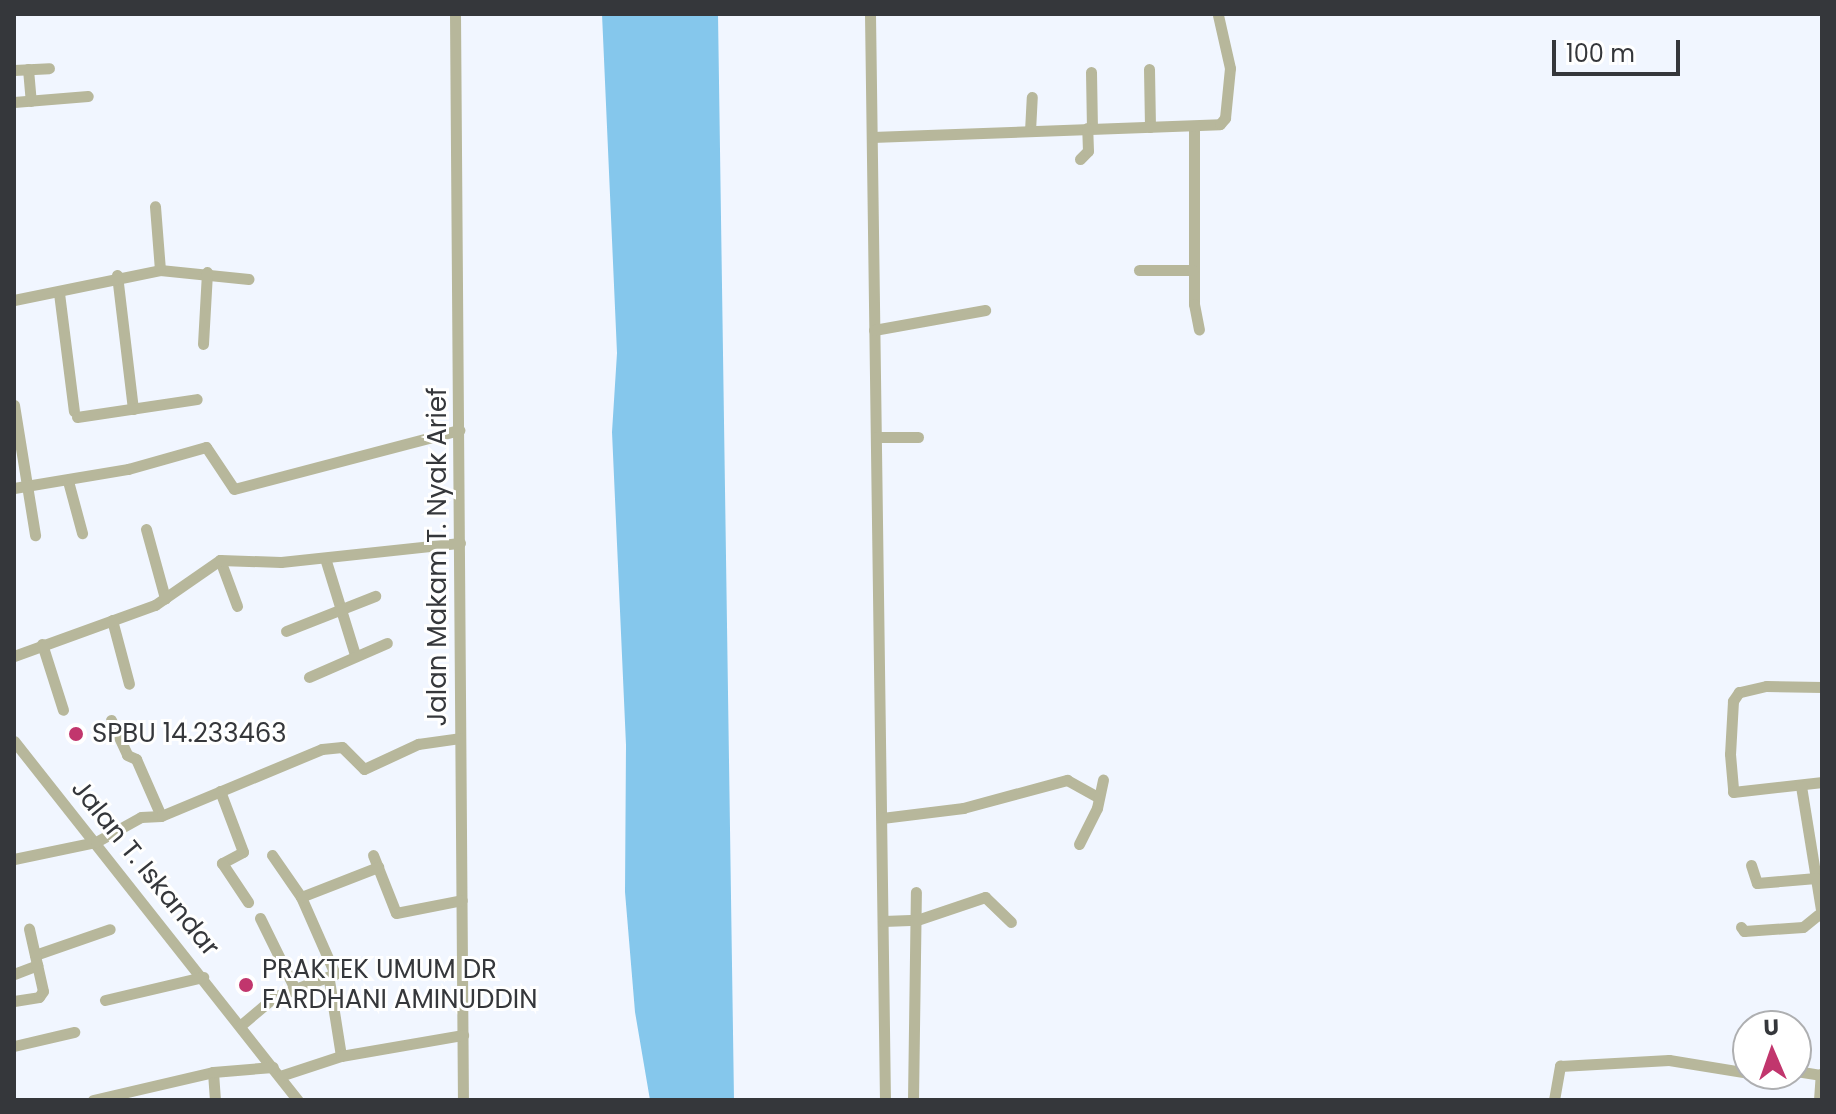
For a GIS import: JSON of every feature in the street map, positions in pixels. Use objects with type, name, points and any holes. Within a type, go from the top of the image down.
[{"type":"street","name":"Jalan Makam T. Nyak Arief","points":[[455,14],[463,1100]]},
{"type":"street","points":[[870,14],[877,137],[877,437],[886,921],[885,1100]]},
{"type":"street","points":[[877,137],[1220,124],[1225,118],[1230,68],[1218,15]]},
{"type":"street","points":[[14,70],[49,68]]},
{"type":"street","points":[[28,69],[31,101]]},
{"type":"street","points":[[1149,69],[1150,127]]},
{"type":"street","points":[[1080,159],[1088,151],[1091,72]]},
{"type":"street","points":[[14,102],[88,96]]},
{"type":"street","points":[[1030,131],[1032,97]]},
{"type":"street","points":[[1194,126],[1193,270],[1199,330]]},
{"type":"street","points":[[155,206],[160,270]]},
{"type":"street","points":[[14,300],[59,293],[117,275],[160,270],[207,272],[249,279]]},
{"type":"street","points":[[1139,270],[1193,270]]},
{"type":"street","points":[[203,344],[207,272]]},
{"type":"street","points":[[117,275],[133,409]]},
{"type":"street","points":[[59,293],[76,414],[197,399]]},
{"type":"street","points":[[879,330],[904,329],[926,319],[985,310]]},
{"type":"street","points":[[14,405],[20,488],[35,535]]},
{"type":"street","points":[[20,488],[68,481],[206,447],[234,489],[459,430]]},
{"type":"street","points":[[877,437],[912,437]]},
{"type":"street","points":[[68,481],[82,533]]},
{"type":"street","points":[[146,529],[165,598]]},
{"type":"street","points":[[14,656],[165,598],[220,560],[325,558],[460,543]]},
{"type":"street","points":[[325,558],[337,608],[355,655]]},
{"type":"street","points":[[220,560],[237,606]]},
{"type":"street","points":[[286,631],[337,608],[375,596]]},
{"type":"street","points":[[112,620],[129,684]]},
{"type":"street","points":[[309,677],[387,643]]},
{"type":"street","points":[[42,644],[63,710]]},
{"type":"street","points":[[1822,687],[1748,689],[1733,701],[1733,792],[1822,782]]},
{"type":"street","points":[[111,720],[127,755],[136,759],[161,816]]},
{"type":"street","points":[[14,859],[96,842],[141,817],[161,816],[335,746],[364,769],[418,744],[460,738]]},
{"type":"street","name":"Jalan T. Iskandar","points":[[14,741],[298,1100]]},
{"type":"street","points":[[882,818],[963,808],[1067,780],[1098,797]]},
{"type":"street","points":[[1079,844],[1103,780]]},
{"type":"street","points":[[1741,927],[1744,931],[1803,927],[1820,916],[1801,786]]},
{"type":"street","points":[[220,791],[243,852],[222,863],[248,902]]},
{"type":"street","points":[[272,855],[301,897],[334,968],[329,980],[341,1056]]},
{"type":"street","points":[[373,855],[396,913],[462,900]]},
{"type":"street","points":[[1751,865],[1757,883],[1816,878]]},
{"type":"street","points":[[301,897],[378,867]]},
{"type":"street","points":[[913,1100],[916,892]]},
{"type":"street","points":[[886,921],[915,920],[985,897],[1011,922]]},
{"type":"street","points":[[260,918],[295,989]]},
{"type":"street","points":[[14,1001],[39,997],[43,991],[29,929]]},
{"type":"street","points":[[14,974],[36,960],[110,929]]},
{"type":"street","points":[[105,1000],[203,977]]},
{"type":"street","points":[[241,1025],[274,997],[329,980]]},
{"type":"street","points":[[14,1046],[74,1032]]},
{"type":"street","points":[[93,1100],[213,1072],[277,1072],[341,1056],[463,1035]]},
{"type":"street","points":[[1554,1100],[1560,1066],[1678,1061],[1732,1070]]},
{"type":"street","points":[[213,1072],[215,1100]]},
{"type":"street","points":[[1819,1100],[1821,1074]]},
{"type":"water","points":[[602,14],[718,14],[734,1100],[650,1100],[635,1012],[625,892],[626,745],[612,432],[617,353]]},
{"type":"place","name":"SPBU 14.233463","points":[[76,734]]},
{"type":"place","name":"PRAKTEK UMUM DR FARDHANI AMINUDDIN","points":[[246,985]]}]
